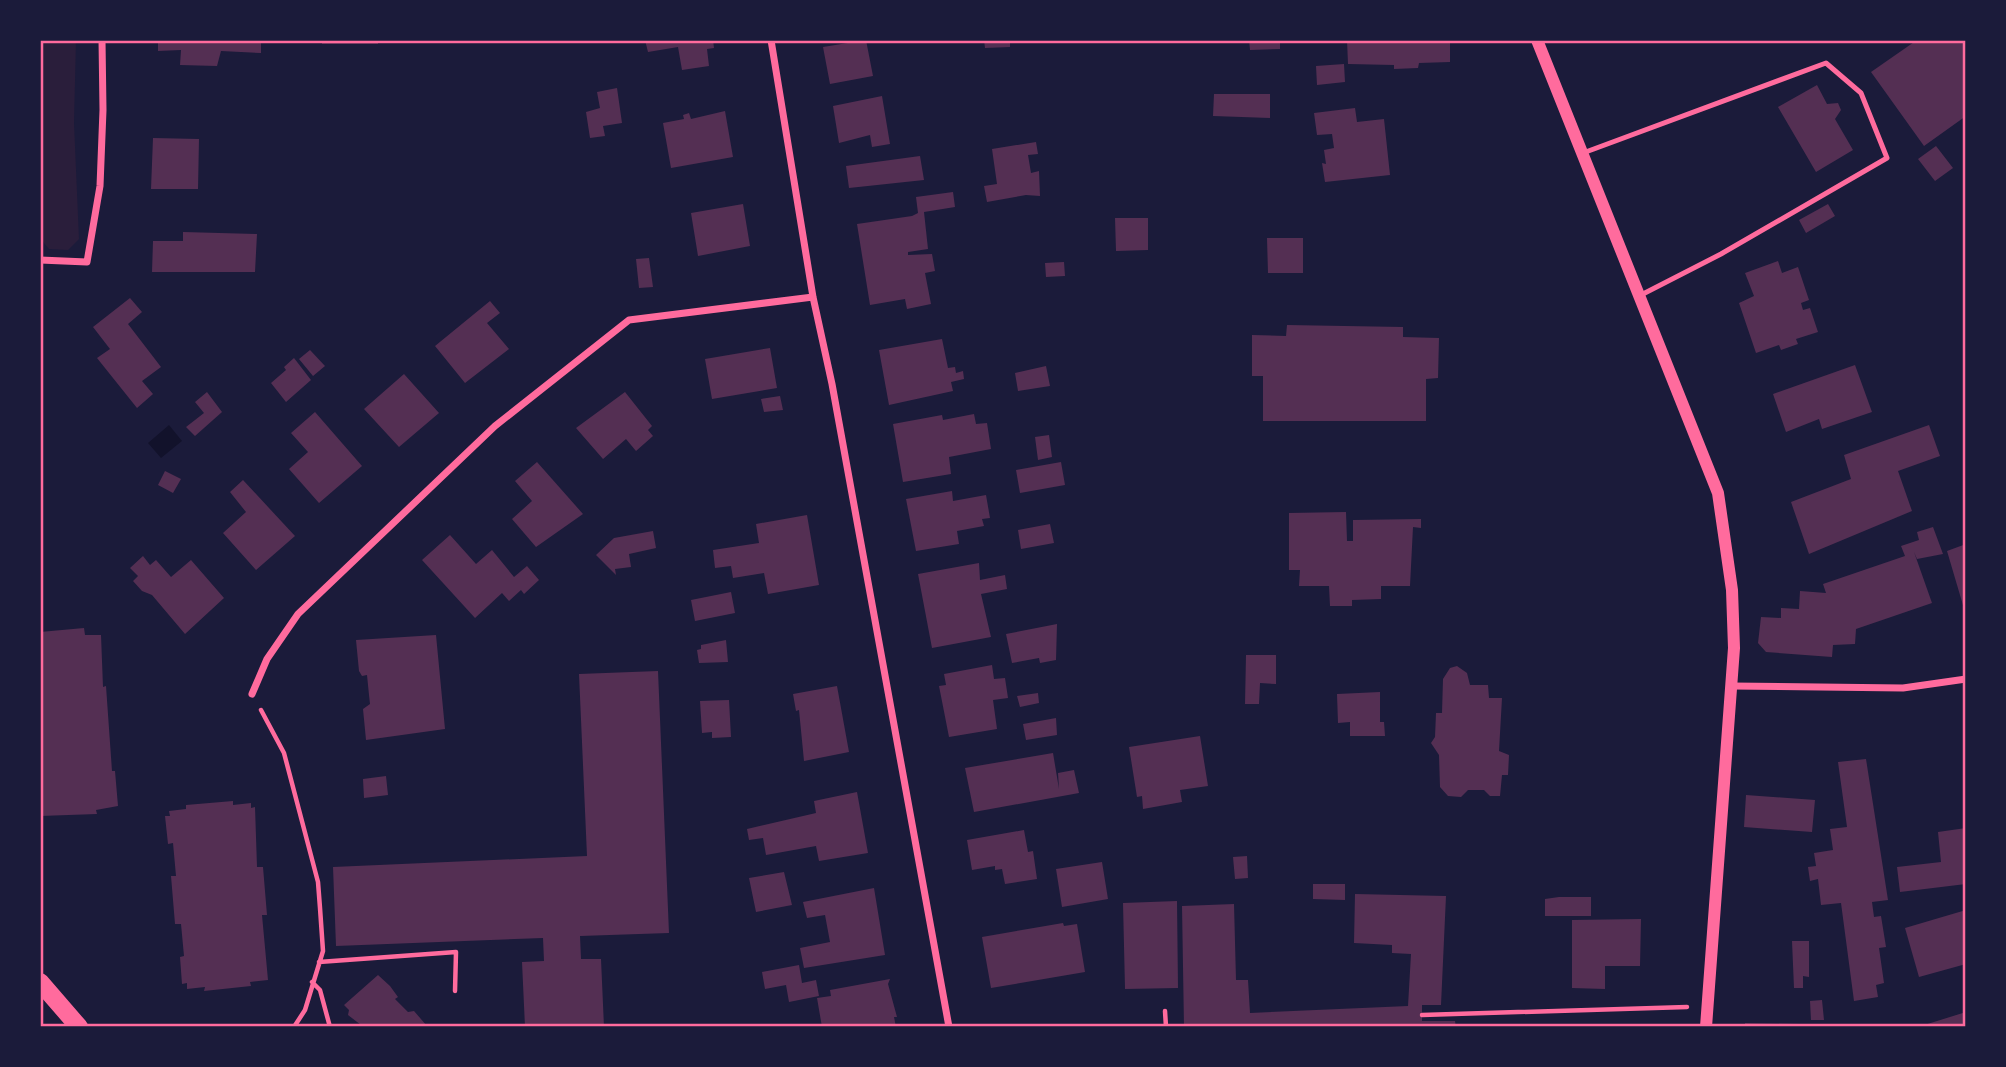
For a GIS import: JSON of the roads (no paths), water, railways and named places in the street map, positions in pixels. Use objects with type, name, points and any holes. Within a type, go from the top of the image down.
[{"type":"main road","points":[[40,982],[79,1027]]},
{"type":"street","points":[[40,260],[87,262],[100,186],[102,40]]},
{"type":"street","points":[[771,40],[813,297],[832,384],[950,1027]]},
{"type":"street","points":[[1537,40],[1718,493],[1732,590],[1732,686],[1706,1027]]},
{"type":"street","points":[[252,694],[267,659],[298,614],[495,426],[629,320],[813,297]]},
{"type":"street","points":[[1732,686],[1903,688],[1966,679]]},
{"type":"lane","points":[[1583,153],[1826,63],[1861,93],[1887,158],[1721,254],[1639,296]]}]
